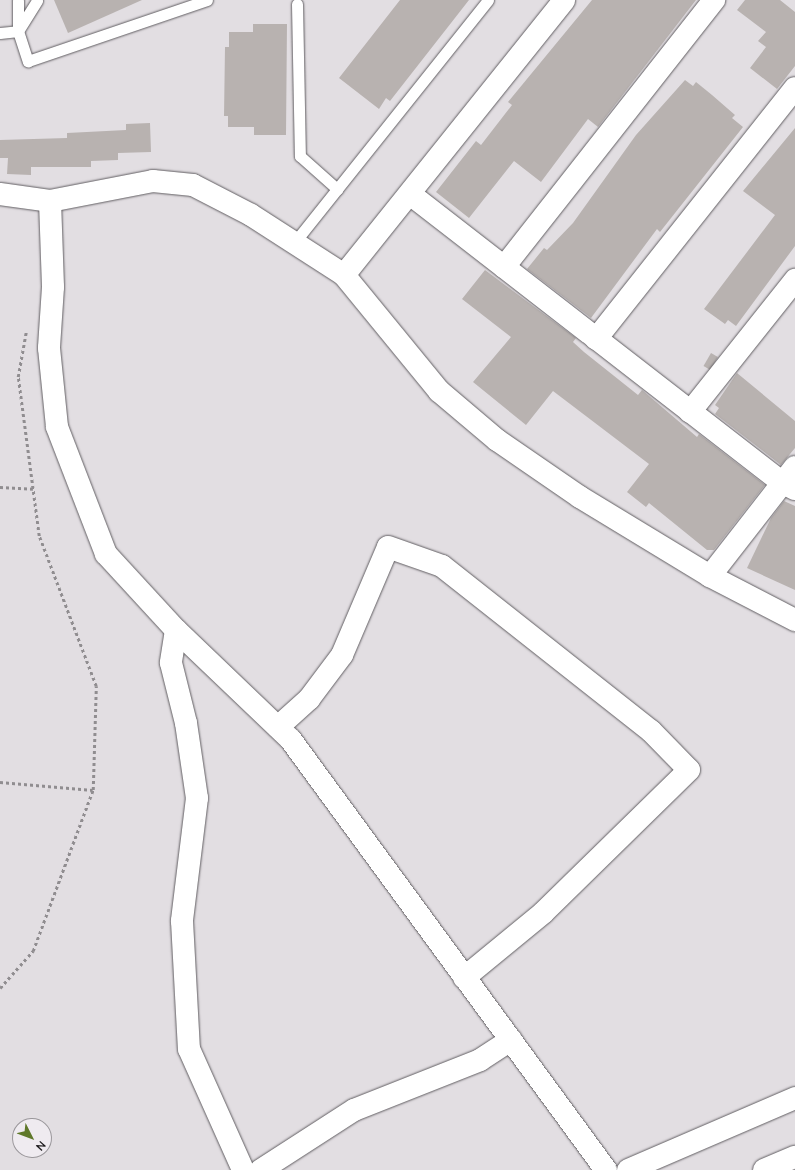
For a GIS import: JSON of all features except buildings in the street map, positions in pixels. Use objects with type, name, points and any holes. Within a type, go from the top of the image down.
[{"type":"main road","points":[[344,275],[564,0]]},
{"type":"main road","points":[[504,267],[714,0]]},
{"type":"main road","points":[[596,339],[795,88]]},
{"type":"main road","points":[[0,194],[50,201],[153,180],[193,185],[294,243],[344,275],[439,391],[497,440],[580,497],[710,576],[795,620]]},
{"type":"main road","points":[[410,194],[690,412],[791,479],[710,576]]},
{"type":"main road","points":[[50,201],[53,286],[49,348],[57,427],[106,554],[176,630],[278,727],[606,1170]]},
{"type":"main road","points":[[690,412],[795,280]]},
{"type":"main road","points":[[278,727],[309,699],[342,655],[388,547],[442,566],[651,731],[689,770],[543,913],[464,978]]},
{"type":"main road","points":[[176,630],[171,663],[186,723],[197,798],[182,921],[189,1049],[243,1170]]},
{"type":"main road","points":[[261,1170],[354,1110],[480,1060],[511,1040]]},
{"type":"main road","points":[[628,1170],[795,1098]]},
{"type":"main road","points":[[764,1170],[795,1157]]},
{"type":"lane","points":[[18,0],[18,31],[28,61],[207,0]]},
{"type":"lane","points":[[18,31],[37,0]]},
{"type":"lane","points":[[294,243],[488,0]]},
{"type":"lane","points":[[297,4],[300,156],[337,189]]},
{"type":"lane","points":[[0,33],[18,31]]},
{"type":"path","points":[[0,988],[33,951],[93,790],[96,686],[39,536],[18,377],[28,323]]},
{"type":"path","points":[[0,487],[33,489]]},
{"type":"path","points":[[0,782],[93,790]]}]
